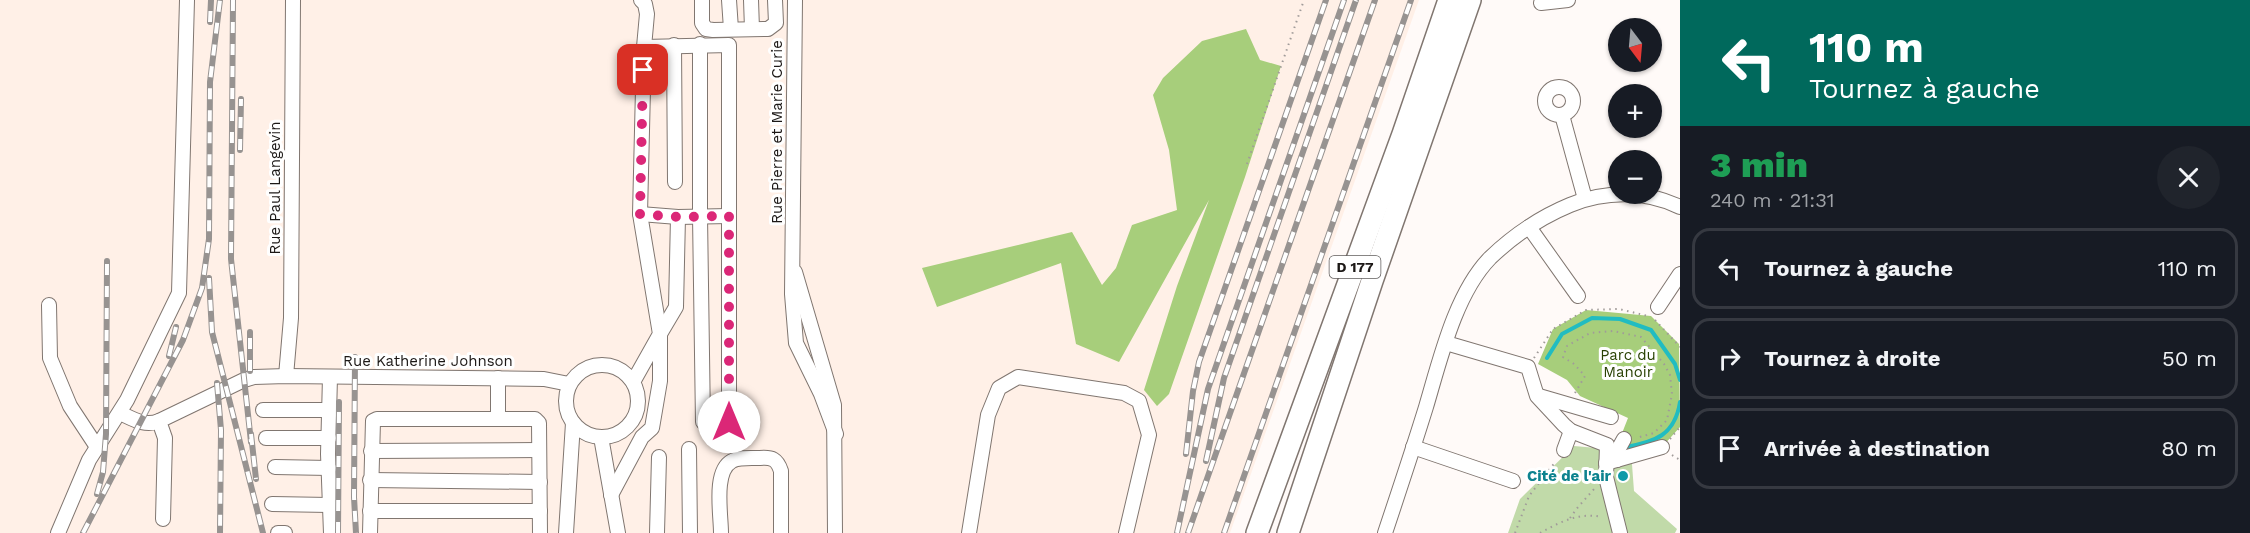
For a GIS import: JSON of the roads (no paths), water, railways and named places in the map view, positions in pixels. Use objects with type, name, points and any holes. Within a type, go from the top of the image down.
[{"type":"highway","name":"D 177","points":[[1257,533],[1403,134],[1449,0]]},
{"type":"highway","name":"D 177","points":[[1288,533],[1372,281],[1470,0]]},
{"type":"street","points":[[58,533],[97,447],[120,412],[179,293],[187,0]]},
{"type":"street","name":"Rue Paul Langevin","points":[[286,376],[291,318],[293,0]]},
{"type":"street","points":[[611,495],[642,437],[652,428],[660,381],[660,334],[640,214],[644,47],[647,14],[645,4],[641,0]]},
{"type":"street","points":[[702,0],[702,23],[706,29],[768,29],[776,23],[776,0]]},
{"type":"street","points":[[729,0],[730,29]]},
{"type":"street","points":[[751,0],[752,29]]},
{"type":"street","name":"Rue Pierre et Marie Curie","points":[[795,0],[792,294],[796,343],[821,394],[836,434]]},
{"type":"street","points":[[1541,3],[1568,0]]},
{"type":"street","points":[[700,44],[703,422]]},
{"type":"street","points":[[674,45],[675,182]]},
{"type":"street","points":[[644,47],[729,45],[729,422]]},
{"type":"street","points":[[1563,115],[1585,199]]},
{"type":"street","points":[[1385,533],[1446,343],[1466,292],[1489,259],[1529,227],[1585,199],[1617,194],[1642,195],[1680,207]]},
{"type":"street","points":[[640,214],[678,217],[729,216]]},
{"type":"street","points":[[633,382],[676,307],[678,217]]},
{"type":"street","points":[[1529,227],[1578,296]]},
{"type":"street","name":"Rue Pierre et Marie Curie","points":[[793,264],[831,395],[836,434],[835,533]]},
{"type":"street","points":[[1658,307],[1680,274]]},
{"type":"street","points":[[49,305],[50,358],[70,406],[97,447]]},
{"type":"street","points":[[1446,343],[1528,367],[1537,396],[1571,431],[1606,445],[1618,527]]},
{"type":"street","points":[[594,365],[606,365],[625,373],[633,382],[638,401],[633,419],[625,429],[614,435],[601,437],[583,432],[573,423],[567,412],[566,396],[569,384],[582,370],[594,365]]},
{"type":"street","name":"Rue Katherine Johnson","points":[[159,421],[254,377],[544,379],[569,384]]},
{"type":"street","points":[[330,377],[328,468],[331,533]]},
{"type":"street","points":[[969,533],[988,415],[999,388],[1018,377],[1124,393],[1139,401],[1149,435],[1126,533]]},
{"type":"street","points":[[498,378],[498,419]]},
{"type":"street","points":[[1537,396],[1574,399],[1611,417]]},
{"type":"street","points":[[263,410],[329,410]]},
{"type":"street","points":[[120,412],[143,423],[152,424],[159,421],[165,438],[163,519]]},
{"type":"street","points":[[370,533],[371,425],[377,419],[538,420],[540,533]]},
{"type":"street","points":[[633,419],[652,428]]},
{"type":"street","points":[[566,533],[573,423]]},
{"type":"street","points":[[1564,450],[1571,431]]},
{"type":"street","points":[[601,437],[618,533]]},
{"type":"street","points":[[266,438],[329,438]]},
{"type":"street","points":[[1610,466],[1624,439]]},
{"type":"street","points":[[1413,447],[1513,481]]},
{"type":"street","points":[[1610,466],[1662,447]]},
{"type":"street","points":[[689,449],[690,533]]},
{"type":"street","points":[[371,451],[539,450]]},
{"type":"street","points":[[657,533],[659,457]]},
{"type":"street","points":[[721,533],[720,477],[723,468],[733,459],[771,458],[778,462],[781,471],[781,533]]},
{"type":"street","points":[[275,467],[328,468]]},
{"type":"street","points":[[370,480],[540,482]]},
{"type":"street","points":[[272,504],[329,505]]},
{"type":"street","points":[[370,511],[540,511]]},
{"type":"street","points":[[278,533],[285,533]]},
{"type":"waterway","points":[[1547,358],[1562,334],[1592,318],[1620,319],[1651,330],[1675,364],[1680,380]]},
{"type":"waterway","points":[[1626,447],[1662,435],[1674,422],[1680,402]]},
{"type":"railway","points":[[210,22],[211,0]]},
{"type":"railway","points":[[83,533],[183,340],[202,288],[209,239],[210,82],[220,0]]},
{"type":"railway","points":[[233,0],[231,259],[251,442]]},
{"type":"railway","points":[[1186,454],[1193,391],[1199,362],[1326,0]]},
{"type":"railway","points":[[1177,533],[1208,389],[1344,0]]},
{"type":"railway","points":[[1206,461],[1224,378],[1356,0]]},
{"type":"railway","points":[[1188,533],[1375,0]]},
{"type":"railway","points":[[1224,533],[1411,0]]},
{"type":"railway","points":[[240,150],[241,99]]},
{"type":"railway","points":[[97,494],[103,472],[106,434],[107,261]]},
{"type":"railway","points":[[209,278],[212,332],[263,533]]},
{"type":"railway","points":[[169,356],[176,327]]},
{"type":"railway","points":[[250,332],[250,371]]},
{"type":"railway","points":[[355,357],[356,533]]},
{"type":"railway","points":[[217,383],[221,430],[220,533]]},
{"type":"railway","points":[[338,533],[339,402]]},
{"type":"railway","points":[[251,434],[256,479]]},
{"type":"place","name":"Cité de l'air","points":[[1623,476]]},
{"type":"park label","name":"Parc du Manoir","points":[[1628,364]]}]
